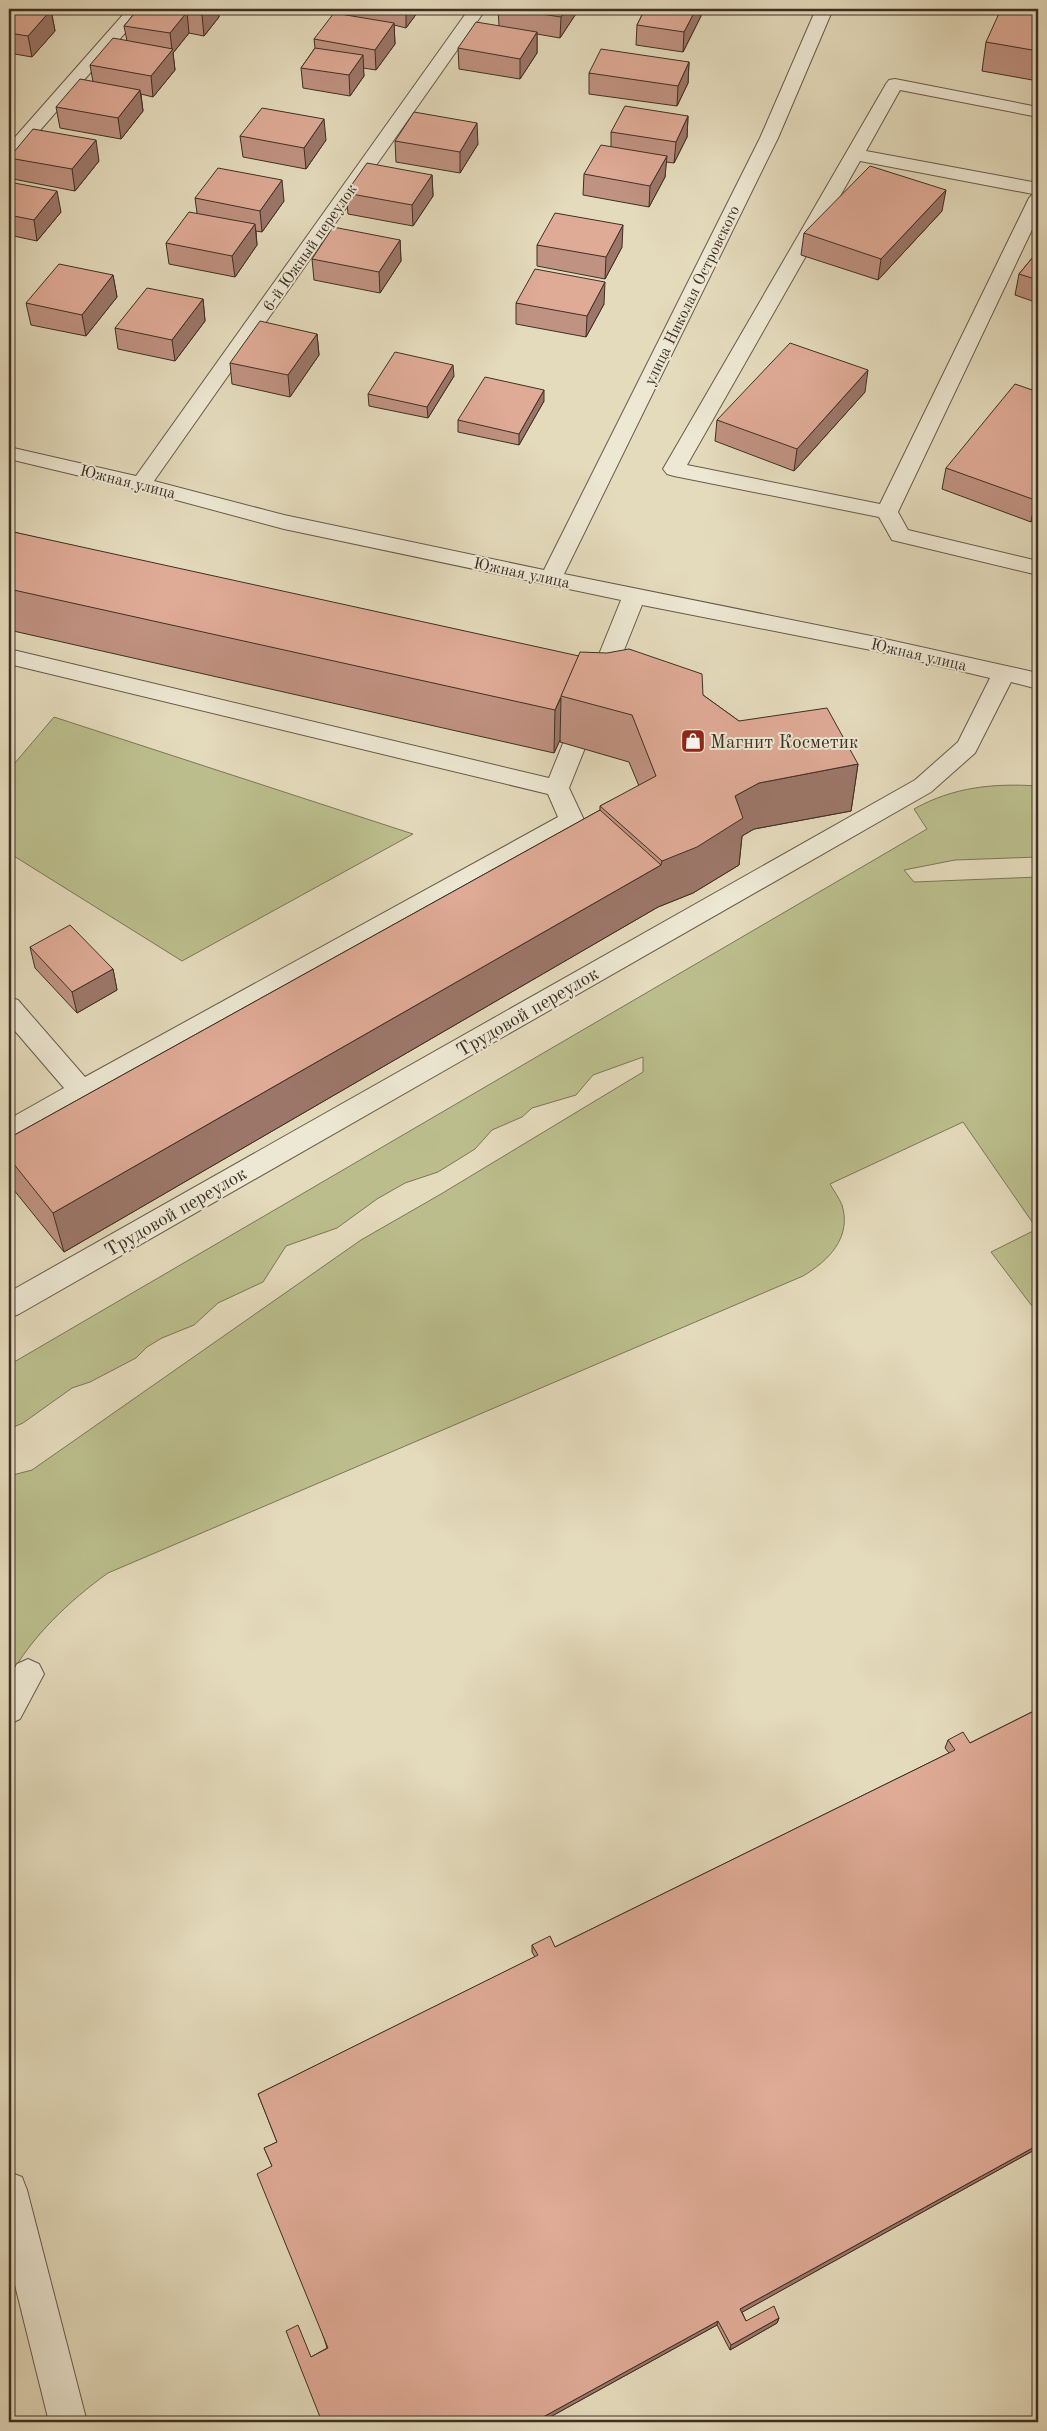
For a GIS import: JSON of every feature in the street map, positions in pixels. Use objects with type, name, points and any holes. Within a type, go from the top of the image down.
[{"type":"street","points":[[9,155],[137,9]]},
{"type":"street","name":"6-й Южный переулок","points":[[141,484],[477,9]]},
{"type":"street","name":"улица Николая Островского","points":[[551,578],[769,138],[825,9]]},
{"type":"street","points":[[887,512],[674,469],[895,84],[1038,112]]},
{"type":"street","points":[[854,154],[1038,189]]},
{"type":"street","points":[[887,512],[1038,198]]},
{"type":"street","name":"Южная улица","points":[[9,453],[141,484],[284,522],[634,596],[876,644],[1038,681]]},
{"type":"street","points":[[887,512],[900,536],[1038,568]]},
{"type":"street","points":[[9,1131],[572,820],[557,788],[634,596]]},
{"type":"street","points":[[9,657],[557,788]]},
{"type":"street","name":"Трудовой переулок","points":[[9,1306],[923,786],[967,747],[1004,673]]},
{"type":"street","points":[[9,1007],[82,1090]]},
{"type":"street","points":[[9,1709],[28,1674]]},
{"type":"street","points":[[9,2190],[68,2422]]},
{"type":"green space","points":[[54,717],[413,834],[182,961],[9,853],[9,770]]},
{"type":"green space","points":[[1006,785],[1038,786],[1038,857],[955,860],[904,870],[914,882],[1038,877],[1038,1314],[991,1252],[1037,1229],[963,1122],[830,1184],[842,1205],[844,1228],[841,1238],[829,1256],[803,1276],[108,1573],[52,1620],[28,1648],[9,1678],[9,1476],[32,1470],[361,1240],[643,1072],[643,1057],[593,1075],[576,1095],[532,1108],[522,1117],[492,1130],[475,1149],[438,1172],[405,1183],[377,1199],[337,1228],[286,1246],[263,1282],[218,1303],[194,1325],[162,1338],[147,1347],[136,1358],[90,1382],[72,1388],[23,1423],[9,1429],[9,1365],[927,829],[914,809],[944,796],[974,788]]},
{"type":"building","points":[[9,9],[51,10],[28,36],[9,33]]},
{"type":"building","points":[[138,9],[207,9],[202,15],[187,12],[170,33],[124,26]]},
{"type":"building","points":[[509,9],[566,9],[561,17]]},
{"type":"building","points":[[645,9],[696,9],[684,32],[637,25]]},
{"type":"building","points":[[1001,9],[1038,12],[1038,51],[986,42]]},
{"type":"building","points":[[334,13],[394,23],[375,50],[314,39]]},
{"type":"building","points":[[476,22],[537,32],[520,59],[458,48]]},
{"type":"building","points":[[113,38],[173,49],[151,76],[90,65]]},
{"type":"building","points":[[315,48],[363,55],[349,75],[301,68]]},
{"type":"building","points":[[601,49],[689,62],[678,86],[589,73]]},
{"type":"building","points":[[80,79],[140,90],[118,118],[56,107]]},
{"type":"building","points":[[625,106],[688,116],[676,142],[611,132]]},
{"type":"building","points":[[262,108],[324,119],[304,148],[240,136]]},
{"type":"building","points":[[414,112],[477,123],[460,152],[395,141]]},
{"type":"building","points":[[33,129],[96,140],[72,169],[9,158]]},
{"type":"building","points":[[601,145],[667,156],[650,186],[584,174]]},
{"type":"building","points":[[367,163],[432,175],[412,205],[346,193]]},
{"type":"building","points":[[870,166],[946,190],[881,259],[804,233]]},
{"type":"building","points":[[218,168],[282,180],[260,211],[195,198]]},
{"type":"building","points":[[9,182],[57,191],[34,220],[9,215]]},
{"type":"building","points":[[189,212],[255,224],[232,256],[166,243]]},
{"type":"building","points":[[555,213],[623,225],[606,257],[537,245]]},
{"type":"building","points":[[333,227],[400,240],[379,272],[312,259]]},
{"type":"building","points":[[1038,251],[1038,280],[1019,274]]},
{"type":"building","points":[[59,264],[113,275],[82,315],[26,303]]},
{"type":"building","points":[[535,269],[605,282],[587,316],[516,303]]},
{"type":"building","points":[[147,288],[203,299],[172,340],[115,328]]},
{"type":"building","points":[[260,321],[317,334],[288,375],[230,363]]},
{"type":"building","points":[[790,343],[868,370],[797,449],[717,420]]},
{"type":"building","points":[[395,352],[453,365],[427,407],[368,394]]},
{"type":"building","points":[[485,377],[544,390],[519,434],[458,420]]},
{"type":"building","points":[[1015,384],[1038,392],[1038,496],[1035,500],[946,468]]},
{"type":"building","points":[[9,531],[579,656],[555,710],[9,589]]},
{"type":"building","points":[[629,649],[702,674],[703,695],[739,721],[827,708],[858,764],[759,783],[735,796],[743,818],[697,847],[662,861],[600,806],[656,776],[632,715],[561,696],[580,652],[607,653]]},
{"type":"building","points":[[600,810],[661,865],[53,1213],[9,1158],[9,1138]]},
{"type":"building","points":[[70,925],[113,969],[72,992],[30,947]]},
{"type":"building","points":[[1038,1709],[1038,2145],[740,2309],[746,2321],[774,2306],[779,2318],[731,2345],[718,2321],[534,2422],[322,2422],[286,2331],[298,2325],[311,2357],[328,2348],[257,2174],[272,2166],[264,2148],[277,2142],[258,2094],[538,1955],[532,1945],[550,1936],[555,1947],[955,1750],[948,1740],[963,1732],[970,1743]]},
{"type":"place","name":"Магнит Косметик","points":[[693,741]]}]
